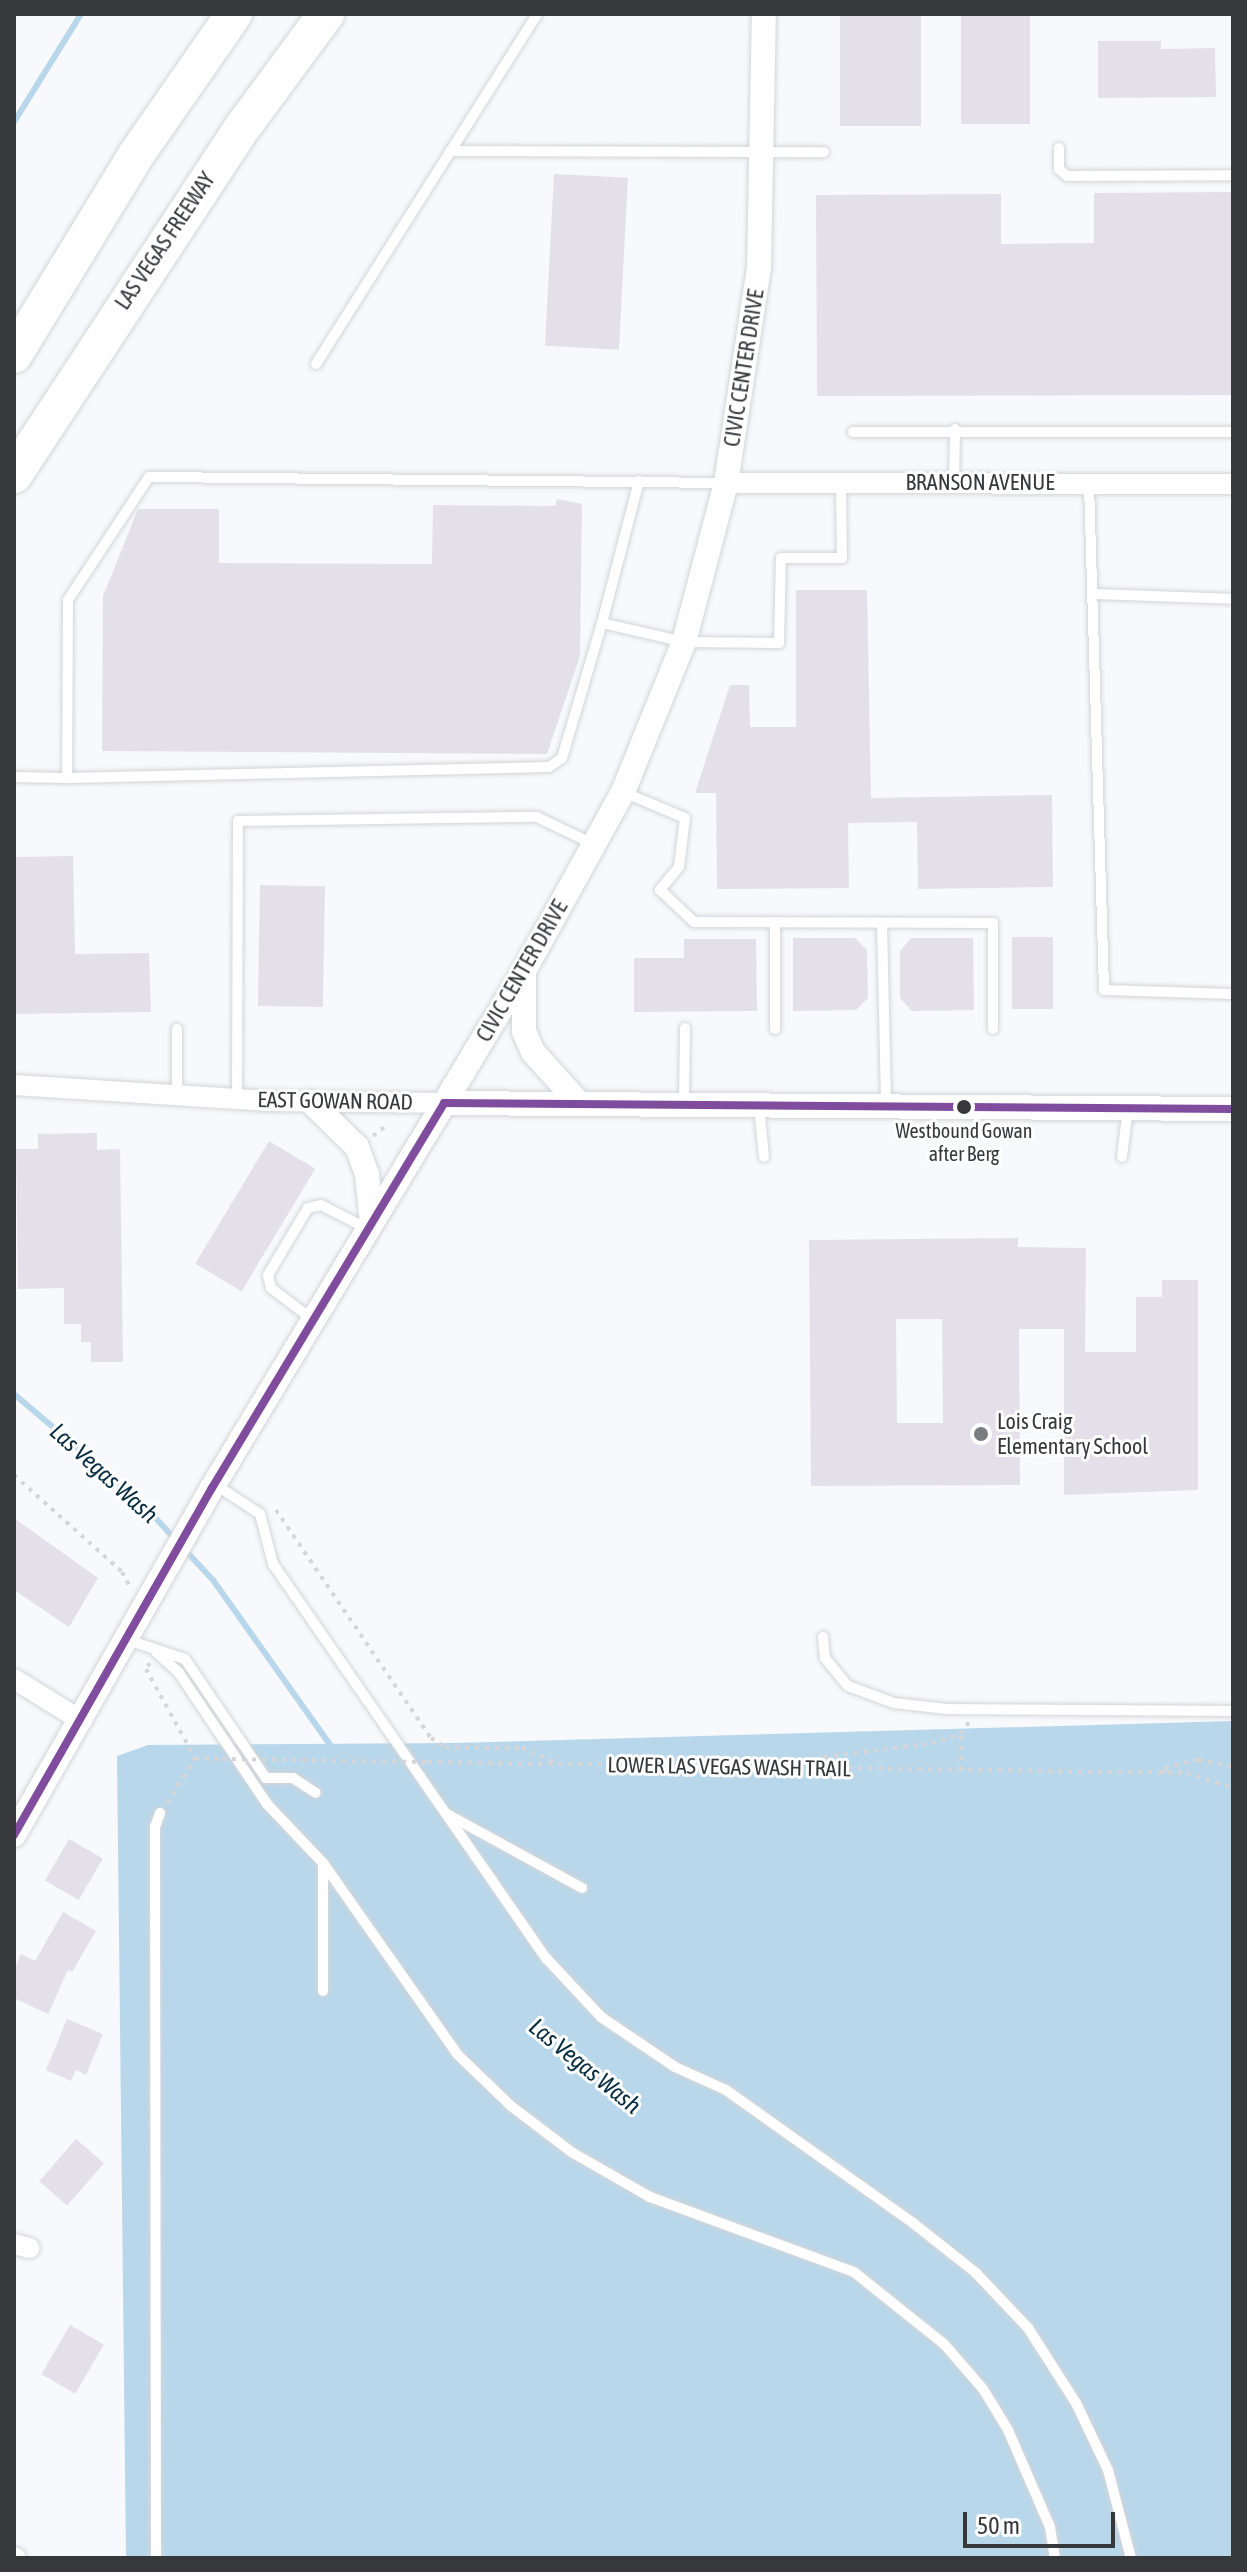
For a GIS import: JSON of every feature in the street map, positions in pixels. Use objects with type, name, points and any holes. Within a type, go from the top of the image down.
[{"type":"highway","points":[[14,355],[136,155],[234,14]]},
{"type":"highway","name":"LAS VEGAS FREEWAY","points":[[14,475],[236,137],[326,14]]},
{"type":"street","name":"CIVIC CENTER DRIVE","points":[[14,1835],[82,1721],[148,1596],[524,971],[623,792],[684,642],[726,483],[759,268],[764,14]]},
{"type":"street","name":"BRANSON AVENUE","points":[[726,483],[1233,484]]},
{"type":"street","points":[[524,971],[529,1041],[578,1102]]},
{"type":"street","name":"EAST GOWAN ROAD","points":[[14,1085],[311,1102],[684,1101],[1233,1109]]},
{"type":"street","points":[[311,1102],[357,1147],[367,1174],[370,1226]]},
{"type":"street","points":[[14,1679],[82,1721]]},
{"type":"lane","points":[[316,364],[537,14]]},
{"type":"lane","points":[[1059,148],[1059,169],[1067,176],[1233,175]]},
{"type":"lane","points":[[450,151],[824,152]]},
{"type":"lane","points":[[853,432],[955,429],[1233,432]]},
{"type":"lane","points":[[954,483],[955,429]]},
{"type":"lane","points":[[67,778],[68,600],[149,477],[726,483]]},
{"type":"lane","points":[[14,777],[549,767],[562,758],[639,481]]},
{"type":"lane","points":[[602,623],[684,642],[779,643],[781,558],[842,558],[841,483]]},
{"type":"lane","points":[[1089,484],[1104,990],[1233,994]]},
{"type":"lane","points":[[1093,594],[1233,599]]},
{"type":"lane","points":[[623,792],[685,818],[679,867],[660,890],[694,922],[993,923],[993,1029]]},
{"type":"lane","points":[[237,1099],[238,821],[537,817],[595,845]]},
{"type":"lane","points":[[775,922],[775,1029]]},
{"type":"lane","points":[[882,923],[886,1105]]},
{"type":"lane","points":[[684,1101],[685,1028]]},
{"type":"lane","points":[[177,1029],[177,1095]]},
{"type":"lane","points":[[758,1104],[764,1157]]},
{"type":"lane","points":[[1122,1157],[1128,1108]]},
{"type":"lane","points":[[313,1320],[271,1288],[268,1275],[308,1208],[321,1205],[370,1226]]},
{"type":"lane","points":[[213,1486],[260,1514],[273,1564],[547,1959],[601,2017],[675,2067],[726,2090],[913,2223],[976,2273],[1028,2328],[1076,2403],[1108,2470],[1131,2558]]},
{"type":"lane","points":[[823,1637],[825,1658],[848,1686],[894,1703],[978,1710],[1233,1711]]},
{"type":"lane","points":[[126,1639],[156,1652],[185,1659],[266,1778],[293,1778],[316,1793]]},
{"type":"lane","points":[[156,1652],[179,1673],[267,1804],[323,1863],[457,2054],[511,2106],[573,2153],[650,2197],[854,2272],[944,2344],[983,2389],[1008,2430],[1050,2527],[1055,2558]]},
{"type":"lane","points":[[156,2558],[155,1827],[160,1813]]},
{"type":"lane","points":[[445,1813],[582,1888]]},
{"type":"lane","points":[[323,1863],[323,1991]]},
{"type":"path","points":[[269,1504],[431,1738],[445,1747],[522,1748],[559,1764]]},
{"type":"path","points":[[961,1770],[961,1734],[978,1710]]},
{"type":"path","points":[[799,1767],[824,1757],[932,1743],[961,1734]]},
{"type":"path","points":[[160,1813],[195,1758]]},
{"type":"path","name":"LOWER LAS VEGAS WASH TRAIL","points":[[222,1759],[1163,1773],[1209,1778],[1233,1788]]},
{"type":"path","points":[[1163,1773],[1198,1760],[1233,1766]]},
{"type":"water","points":[[1233,1721],[1233,2558],[126,2558],[117,1756],[148,1745],[454,1743]]},
{"type":"building","points":[[840,14],[921,14],[921,126],[840,126]]},
{"type":"building","points":[[961,14],[1030,14],[1030,124],[961,124]]},
{"type":"building","points":[[1098,41],[1161,41],[1161,49],[1215,48],[1216,97],[1098,98]]},
{"type":"building","points":[[554,174],[628,178],[619,350],[545,346]]},
{"type":"building","points":[[1232,192],[1233,395],[817,396],[816,195],[1001,194],[1001,244],[1094,243],[1094,193]]},
{"type":"building","points":[[557,499],[582,504],[580,656],[547,754],[102,751],[103,596],[138,509],[219,509],[219,563],[432,564],[433,505],[555,506]]},
{"type":"building","points":[[796,590],[867,590],[871,798],[1052,795],[1053,887],[918,889],[917,822],[848,823],[849,888],[717,889],[716,793],[695,793],[730,685],[749,685],[750,727],[796,727]]},
{"type":"building","points":[[73,856],[75,954],[149,953],[151,1012],[14,1014],[14,857]]},
{"type":"building","points":[[260,885],[325,886],[323,1007],[258,1006]]},
{"type":"building","points":[[1012,937],[1053,937],[1053,1009],[1012,1009]]},
{"type":"building","points":[[793,938],[855,938],[867,950],[868,998],[856,1010],[793,1011]]},
{"type":"building","points":[[911,938],[973,938],[974,1010],[912,1011],[900,998],[900,951]]},
{"type":"building","points":[[684,939],[756,939],[757,1011],[634,1012],[634,958],[684,958]]},
{"type":"building","points":[[97,1133],[97,1150],[120,1149],[123,1362],[91,1362],[91,1342],[81,1342],[81,1324],[64,1324],[64,1288],[18,1289],[16,1149],[38,1149],[38,1134]]},
{"type":"building","points":[[269,1141],[315,1169],[242,1291],[195,1264]]},
{"type":"building","points":[[1018,1238],[1018,1247],[1086,1248],[1085,1352],[1136,1352],[1136,1297],[1162,1297],[1162,1280],[1198,1280],[1198,1490],[1064,1495],[1064,1329],[1019,1329],[1020,1485],[811,1486],[809,1240]],"holes":[[[896,1319],[942,1319],[943,1423],[897,1423]]]},
{"type":"building","points":[[14,1518],[98,1578],[69,1627],[14,1590]]},
{"type":"building","points":[[69,1839],[103,1858],[79,1900],[45,1881]]},
{"type":"building","points":[[63,1912],[96,1931],[72,1972],[68,1970],[48,2014],[14,1998],[14,1970],[21,1954],[35,1961]]},
{"type":"building","points":[[67,2019],[103,2034],[86,2075],[76,2070],[71,2081],[46,2070]]},
{"type":"building","points":[[76,2139],[104,2163],[67,2206],[39,2181]]},
{"type":"building","points":[[70,2325],[104,2344],[75,2394],[42,2374]]},
{"type":"waterway","points":[[14,122],[81,14]]},
{"type":"waterway","name":"Las Vegas Wash","points":[[14,1394],[139,1500],[174,1538]]},
{"type":"waterway","name":"Las Vegas Wash","points":[[185,1550],[213,1580],[333,1749]]},
{"type":"transit line","points":[[14,1835],[212,1488],[444,1103],[1233,1109]]},
{"type":"place","name":"Westbound Gowan after Berg","points":[[964,1107]]},
{"type":"place","name":"Lois Craig Elementary School","points":[[981,1434]]}]
